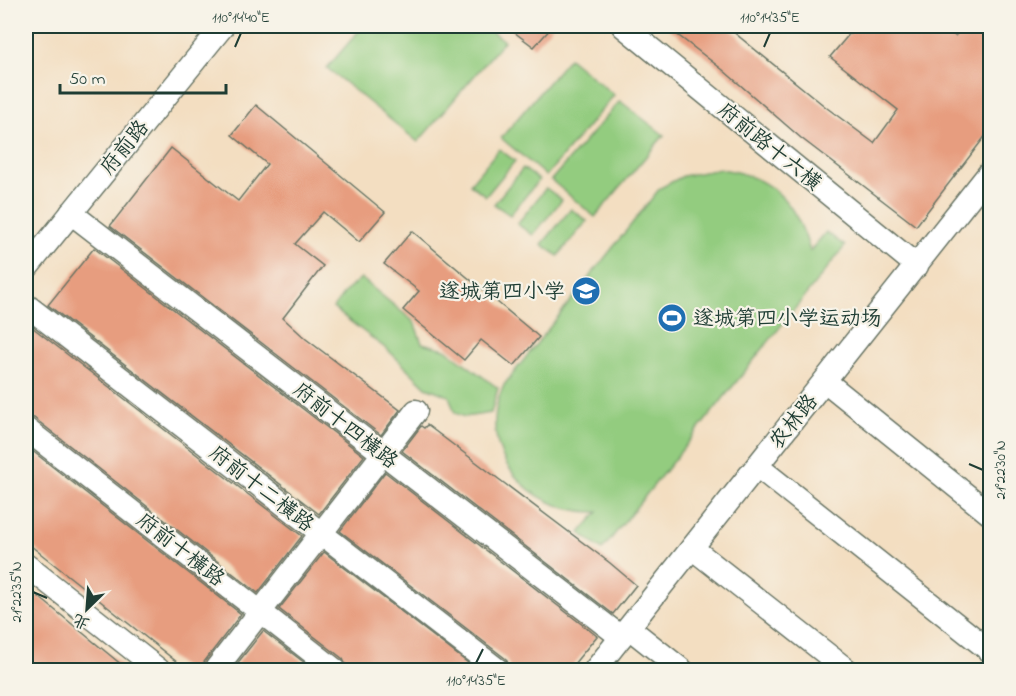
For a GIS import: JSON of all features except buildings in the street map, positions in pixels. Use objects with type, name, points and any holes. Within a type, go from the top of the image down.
[{"type":"street","name":"府前路","points":[[26,269],[223,26]]},
{"type":"street","name":"府前路十六横","points":[[622,26],[916,266]]},
{"type":"street","name":"农林路","points":[[595,670],[990,172]]},
{"type":"street","name":"府前十四横路","points":[[71,213],[383,454],[625,633],[682,670]]},
{"type":"street","name":"府前十二横路","points":[[26,305],[498,670]]},
{"type":"street","points":[[825,381],[990,514]]},
{"type":"street","points":[[215,670],[416,411]]},
{"type":"street","name":"府前十横路","points":[[26,429],[335,670]]},
{"type":"street","points":[[757,466],[990,651]]},
{"type":"street","points":[[692,548],[846,670]]},
{"type":"street","points":[[26,565],[159,670]]},
{"type":"green space","points":[[363,26],[484,26],[504,41],[418,142],[327,68]]},
{"type":"green space","points":[[569,58],[614,95],[546,176],[501,138]]},
{"type":"green space","points":[[620,101],[664,135],[595,217],[551,180]]},
{"type":"green space","points":[[499,149],[515,161],[486,196],[470,184]]},
{"type":"green space","points":[[523,168],[539,180],[510,215],[494,204]]},
{"type":"green space","name":"遂城第四小学运动场","points":[[720,169],[754,178],[779,194],[797,218],[810,251],[826,232],[845,246],[602,550],[580,533],[598,512],[573,510],[550,502],[530,490],[514,474],[502,455],[496,433],[496,409],[504,385],[660,188],[683,176]]},
{"type":"green space","points":[[546,188],[562,200],[533,235],[517,224]]},
{"type":"green space","points":[[571,209],[587,221],[558,256],[542,244]]},
{"type":"green space","points":[[361,278],[414,322],[422,343],[445,349],[498,388],[491,413],[465,417],[455,413],[449,396],[426,387],[389,351],[333,308],[345,292]]},
{"type":"place","name":"遂城第四小学","points":[[586,291]]},
{"type":"place","name":"遂城第四小学运动场","points":[[672,318]]}]
